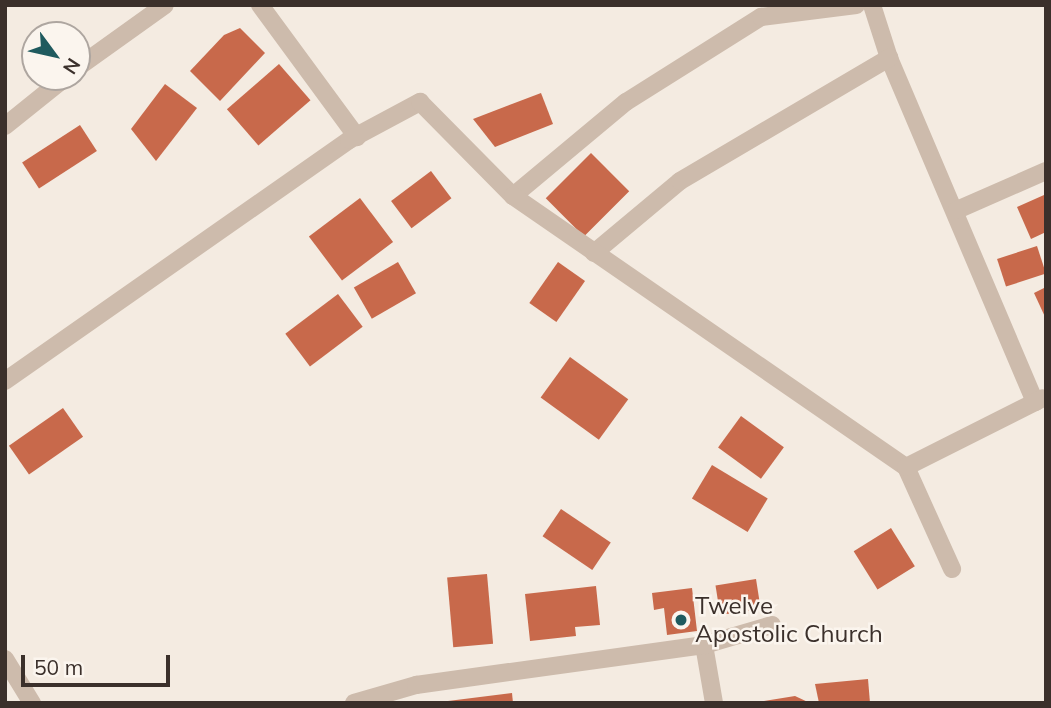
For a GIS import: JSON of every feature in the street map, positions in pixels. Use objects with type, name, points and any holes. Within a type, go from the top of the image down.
[{"type":"street","points":[[91,58],[165,5]]},
{"type":"street","points":[[260,5],[357,137]]},
{"type":"street","points":[[513,196],[626,102],[761,17],[856,5]]},
{"type":"street","points":[[872,5],[889,58],[1040,399],[905,467]]},
{"type":"street","points":[[594,253],[680,181],[889,58]]},
{"type":"street","points":[[5,125],[48,91]]},
{"type":"street","points":[[5,381],[357,137],[420,102],[513,196],[905,467],[952,569]]},
{"type":"street","points":[[957,210],[1046,171]]},
{"type":"street","points":[[354,703],[704,645],[772,625]]},
{"type":"street","points":[[704,645],[714,703]]},
{"type":"street","points":[[5,659],[32,703]]},
{"type":"building","points":[[240,28],[265,53],[220,101],[190,71],[224,35]]},
{"type":"building","points":[[279,64],[310,100],[258,145],[227,109]]},
{"type":"building","points":[[165,84],[197,108],[156,161],[131,129]]},
{"type":"building","points":[[541,93],[553,124],[495,147],[473,119]]},
{"type":"building","points":[[80,125],[97,151],[39,189],[22,163]]},
{"type":"building","points":[[591,153],[629,191],[584,236],[546,198]]},
{"type":"building","points":[[431,171],[451,198],[412,228],[391,201]]},
{"type":"building","points":[[1044,195],[1046,232],[1031,239],[1017,207]]},
{"type":"building","points":[[360,198],[393,242],[342,280],[309,237]]},
{"type":"building","points":[[1037,246],[1046,274],[1006,287],[997,259]]},
{"type":"building","points":[[398,262],[416,293],[372,319],[354,288]]},
{"type":"building","points":[[558,262],[585,281],[556,322],[529,303]]},
{"type":"building","points":[[1046,287],[1046,319],[1034,293]]},
{"type":"building","points":[[338,294],[363,327],[310,366],[285,334]]},
{"type":"building","points":[[570,357],[628,399],[599,440],[541,397]]},
{"type":"building","points":[[63,408],[83,437],[29,475],[9,446]]},
{"type":"building","points":[[741,416],[784,447],[761,479],[718,448]]},
{"type":"building","points":[[712,465],[768,498],[748,532],[692,498]]},
{"type":"building","points":[[561,509],[611,543],[592,570],[543,536]]},
{"type":"building","points":[[891,528],[915,566],[878,589],[854,551]]},
{"type":"building","points":[[487,574],[493,644],[453,647],[447,577]]},
{"type":"building","points":[[756,579],[761,609],[720,615],[716,585]]},
{"type":"building","points":[[596,586],[600,625],[575,627],[576,636],[530,641],[525,594]]},
{"type":"building","name":"Twelve Apostolic Church","points":[[692,588],[697,631],[667,635],[664,608],[654,610],[652,593]]},
{"type":"building","points":[[868,679],[870,703],[819,703],[815,684]]},
{"type":"building","points":[[512,693],[513,703],[448,703],[448,701]]},
{"type":"building","points":[[795,696],[810,703],[764,703],[764,701]]},
{"type":"place","name":"Twelve Apostolic Church","points":[[681,620]]}]
